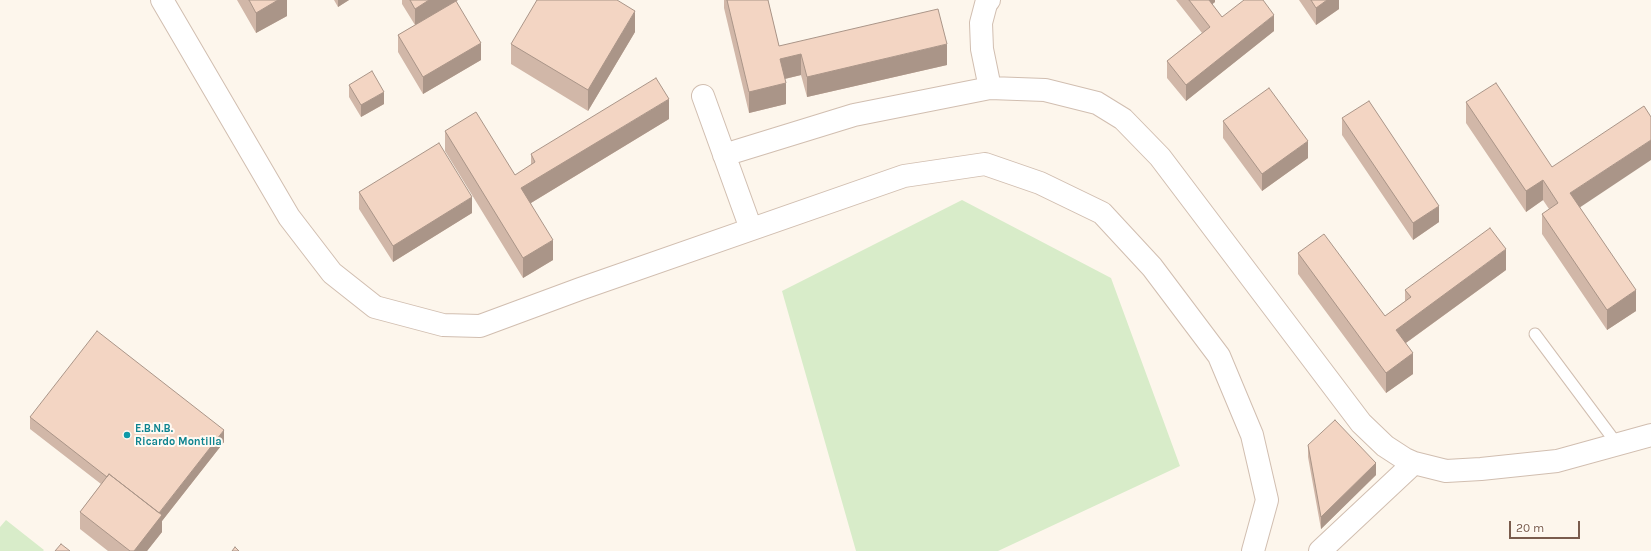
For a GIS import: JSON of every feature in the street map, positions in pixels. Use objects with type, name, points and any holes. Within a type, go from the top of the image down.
[{"type":"street","points":[[162,0],[289,217],[332,273],[375,307],[443,325],[480,326],[904,176],[985,164],[1040,183],[1102,213],[1152,267],[1219,356],[1252,436],[1267,500],[1253,551]]},
{"type":"street","points":[[989,0],[986,4],[981,23],[982,49],[990,88]]},
{"type":"street","points":[[724,155],[854,114],[990,88],[1045,90],[1098,103],[1123,119],[1160,157],[1361,423],[1384,446],[1414,464],[1446,470],[1481,469],[1557,460],[1651,435]]},
{"type":"street","points":[[703,96],[751,229]]},
{"type":"street","points":[[1320,551],[1414,464]]},
{"type":"lane","points":[[1535,334],[1617,444]]},
{"type":"green space","points":[[962,200],[1111,278],[1180,466],[998,551],[856,551],[782,291]]},
{"type":"green space","points":[[6,520],[44,550],[0,551],[0,527]]},
{"type":"building","points":[[249,0],[278,0],[256,13]]},
{"type":"building","points":[[410,0],[429,0],[415,9]]},
{"type":"building","points":[[537,0],[617,0],[635,11],[588,90],[511,44]]},
{"type":"building","points":[[727,0],[768,0],[779,46],[938,9],[947,44],[807,77],[801,54],[780,59],[786,83],[749,92]]},
{"type":"building","points":[[1189,0],[1209,0],[1222,17],[1244,0],[1263,0],[1274,15],[1186,85],[1167,61],[1210,27]]},
{"type":"building","points":[[1311,0],[1327,0],[1316,8]]},
{"type":"building","points":[[456,1],[481,43],[423,77],[398,35]]},
{"type":"building","points":[[372,71],[384,92],[361,105],[349,85]]},
{"type":"building","points":[[656,78],[669,99],[521,188],[553,240],[523,258],[445,131],[476,112],[515,175],[535,162],[531,154]]},
{"type":"building","points":[[1496,83],[1552,167],[1644,106],[1651,117],[1651,140],[1570,193],[1636,290],[1607,310],[1542,214],[1558,203],[1543,180],[1526,191],[1466,102]]},
{"type":"building","points":[[1269,88],[1308,141],[1262,174],[1223,121]]},
{"type":"building","points":[[1369,101],[1439,206],[1413,223],[1342,118]]},
{"type":"building","points":[[439,143],[472,197],[393,246],[359,192]]},
{"type":"building","points":[[1490,228],[1506,249],[1396,330],[1413,353],[1386,373],[1298,253],[1324,234],[1385,316],[1411,297],[1405,290]]},
{"type":"building","name":"E.B.N.B. Ricardo Montilla","points":[[97,331],[224,430],[159,513],[109,474],[107,477],[30,417]]},
{"type":"building","points":[[1335,420],[1376,463],[1321,517],[1308,445]]},
{"type":"building","points":[[109,474],[162,515],[134,551],[130,551],[80,512]]},
{"type":"building","points":[[61,544],[70,551],[55,551]]},
{"type":"building","points":[[235,547],[239,551],[232,551]]},
{"type":"place","name":"E.B.N.B. Ricardo Montilla","points":[[127,435]]}]
